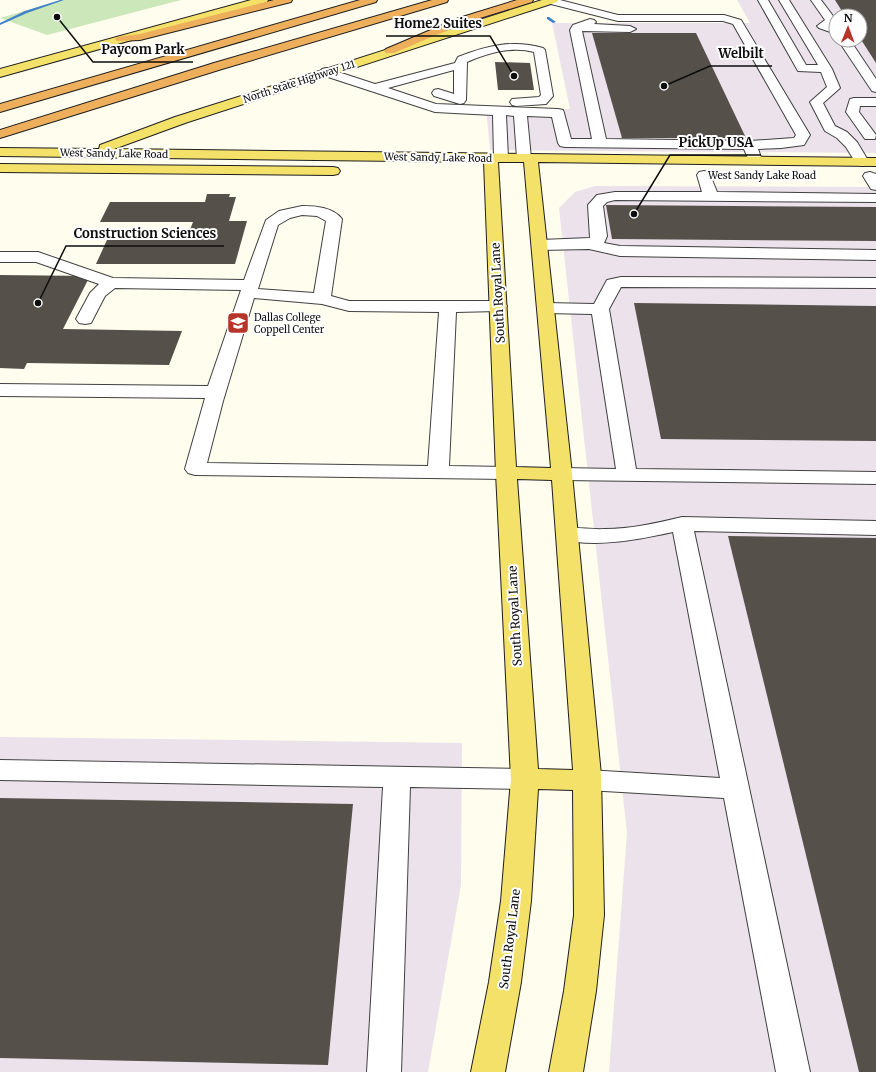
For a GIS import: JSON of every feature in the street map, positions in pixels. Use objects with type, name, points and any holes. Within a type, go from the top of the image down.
[{"type":"highway","points":[[121,39],[140,37],[287,0]]},
{"type":"highway","points":[[290,23],[297,16],[348,0]]},
{"type":"highway","points":[[0,108],[372,0]]},
{"type":"highway","points":[[0,134],[218,66],[443,0]]},
{"type":"highway","points":[[390,51],[463,20],[527,0]]},
{"type":"main road","points":[[0,73],[263,0]]},
{"type":"main road","name":"North State Highway 121","points":[[7,182],[164,126],[390,51],[552,0]]},
{"type":"main road","points":[[164,126],[157,134],[156,141],[162,145],[171,149],[212,154]]},
{"type":"main road","points":[[0,144],[68,145],[93,143],[139,135]]},
{"type":"main road","name":"West Sandy Lake Road","points":[[0,152],[212,154],[508,166],[755,161],[869,162]]},
{"type":"main road","points":[[854,176],[874,179],[869,162]]},
{"type":"main road","points":[[508,166],[540,245],[562,474],[587,780],[589,915],[580,991],[566,1072]]},
{"type":"main road","name":"West Sandy Lake Road","points":[[508,166],[548,173]]},
{"type":"main road","name":"South Royal Lane","points":[[488,1072],[505,982],[515,908],[525,779],[506,473],[498,306],[508,166]]},
{"type":"main road","name":"West Sandy Lake Road","points":[[0,168],[349,171]]},
{"type":"main road","name":"West Sandy Lake Road","points":[[688,174],[720,175]]},
{"type":"main road","points":[[506,473],[562,474]]},
{"type":"main road","points":[[525,779],[587,780]]},
{"type":"lane","points":[[552,0],[618,18],[724,18],[737,22],[803,135],[799,142],[781,144],[565,143],[558,113]]},
{"type":"lane","points":[[763,0],[802,68],[826,69]]},
{"type":"lane","points":[[784,0],[826,69],[834,88]]},
{"type":"lane","points":[[816,0],[828,17]]},
{"type":"lane","points":[[577,27],[606,15]]},
{"type":"lane","points":[[828,23],[823,26],[828,28]]},
{"type":"lane","points":[[577,27],[643,29]]},
{"type":"lane","points":[[577,27],[576,30],[600,143]]},
{"type":"lane","points":[[726,30],[742,30]]},
{"type":"lane","points":[[421,75],[460,98],[532,102],[542,101],[547,96],[539,50],[532,47],[503,48],[462,60],[460,65],[460,98]]},
{"type":"lane","points":[[849,48],[876,88]]},
{"type":"lane","points":[[375,88],[460,65]]},
{"type":"lane","points":[[326,72],[435,108],[460,98],[476,96]]},
{"type":"lane","points":[[398,82],[460,98],[499,112],[593,114]]},
{"type":"lane","points":[[848,88],[834,88],[816,102],[830,128],[842,136],[869,162]]},
{"type":"lane","points":[[862,88],[876,88]]},
{"type":"lane","points":[[506,97],[545,98]]},
{"type":"lane","points":[[873,136],[852,112],[854,102],[876,102]]},
{"type":"lane","points":[[499,112],[508,166]]},
{"type":"lane","points":[[508,166],[520,112]]},
{"type":"lane","points":[[842,136],[873,136]]},
{"type":"lane","points":[[750,145],[755,161]]},
{"type":"lane","points":[[704,174],[711,197]]},
{"type":"lane","points":[[589,244],[597,241],[599,236],[595,205],[602,198],[615,196],[876,198]]},
{"type":"lane","points":[[322,299],[334,219],[326,214],[318,212],[292,212],[276,218],[271,223],[239,320],[216,392],[195,468],[506,473]]},
{"type":"lane","points":[[540,245],[589,244],[620,252],[876,255]]},
{"type":"lane","points":[[0,257],[38,257],[111,283],[250,289],[322,299],[349,306],[498,306]]},
{"type":"lane","points":[[627,475],[600,309],[613,284],[621,282],[876,283]]},
{"type":"lane","points":[[86,319],[98,293],[111,283]]},
{"type":"lane","points":[[438,473],[448,307]]},
{"type":"lane","points":[[546,308],[600,309]]},
{"type":"lane","points":[[0,390],[216,392]]},
{"type":"lane","points":[[562,474],[876,478]]},
{"type":"lane","points":[[682,524],[793,1072]]},
{"type":"lane","points":[[567,534],[605,536],[639,533],[682,524],[876,528]]},
{"type":"lane","points":[[0,770],[525,779]]},
{"type":"lane","points":[[384,1072],[397,777]]},
{"type":"lane","points":[[587,780],[736,789]]},
{"type":"shaded area","points":[[737,0],[876,0],[876,153],[490,150],[486,108],[570,109],[552,23],[750,23]]},
{"type":"shaded area","points":[[595,186],[876,187],[876,1072],[609,1072],[627,833],[559,208],[575,192]]},
{"type":"shaded area","points":[[0,737],[462,743],[461,885],[428,1072],[0,1072]]},
{"type":"green space","points":[[63,0],[181,0],[47,35],[0,18]]},
{"type":"building","points":[[835,0],[876,0],[876,63],[866,48],[868,48],[868,8],[840,8]]},
{"type":"building","points":[[592,33],[696,33],[746,138],[622,138]]},
{"type":"building","points":[[495,62],[530,63],[534,90],[498,90]]},
{"type":"building","points":[[207,194],[230,194],[229,197],[236,197],[229,221],[247,221],[235,264],[96,264],[107,240],[186,240],[193,222],[100,222],[110,202],[205,202]]},
{"type":"building","points":[[606,205],[876,207],[876,241],[612,239]]},
{"type":"building","points":[[0,275],[90,276],[63,329],[182,331],[169,365],[27,363],[24,369],[0,368]]},
{"type":"building","points":[[634,303],[876,306],[876,441],[661,439]]},
{"type":"building","points":[[728,536],[876,538],[876,1072],[859,1072]]},
{"type":"building","points":[[0,798],[353,804],[328,1065],[0,1058]]},
{"type":"waterway","points":[[0,24],[26,12],[63,0]]},
{"type":"waterway","points":[[548,18],[554,22]]},
{"type":"place","name":"Paycom Park","points":[[57,17]]},
{"type":"place","name":"Home2 Suites","points":[[514,76]]},
{"type":"place","name":"Welbilt","points":[[664,86]]},
{"type":"place","name":"PickUp USA","points":[[634,214]]},
{"type":"place","name":"Construction Sciences","points":[[38,303]]},
{"type":"place","name":"Dallas College Coppell Center","points":[[238,323]]}]
